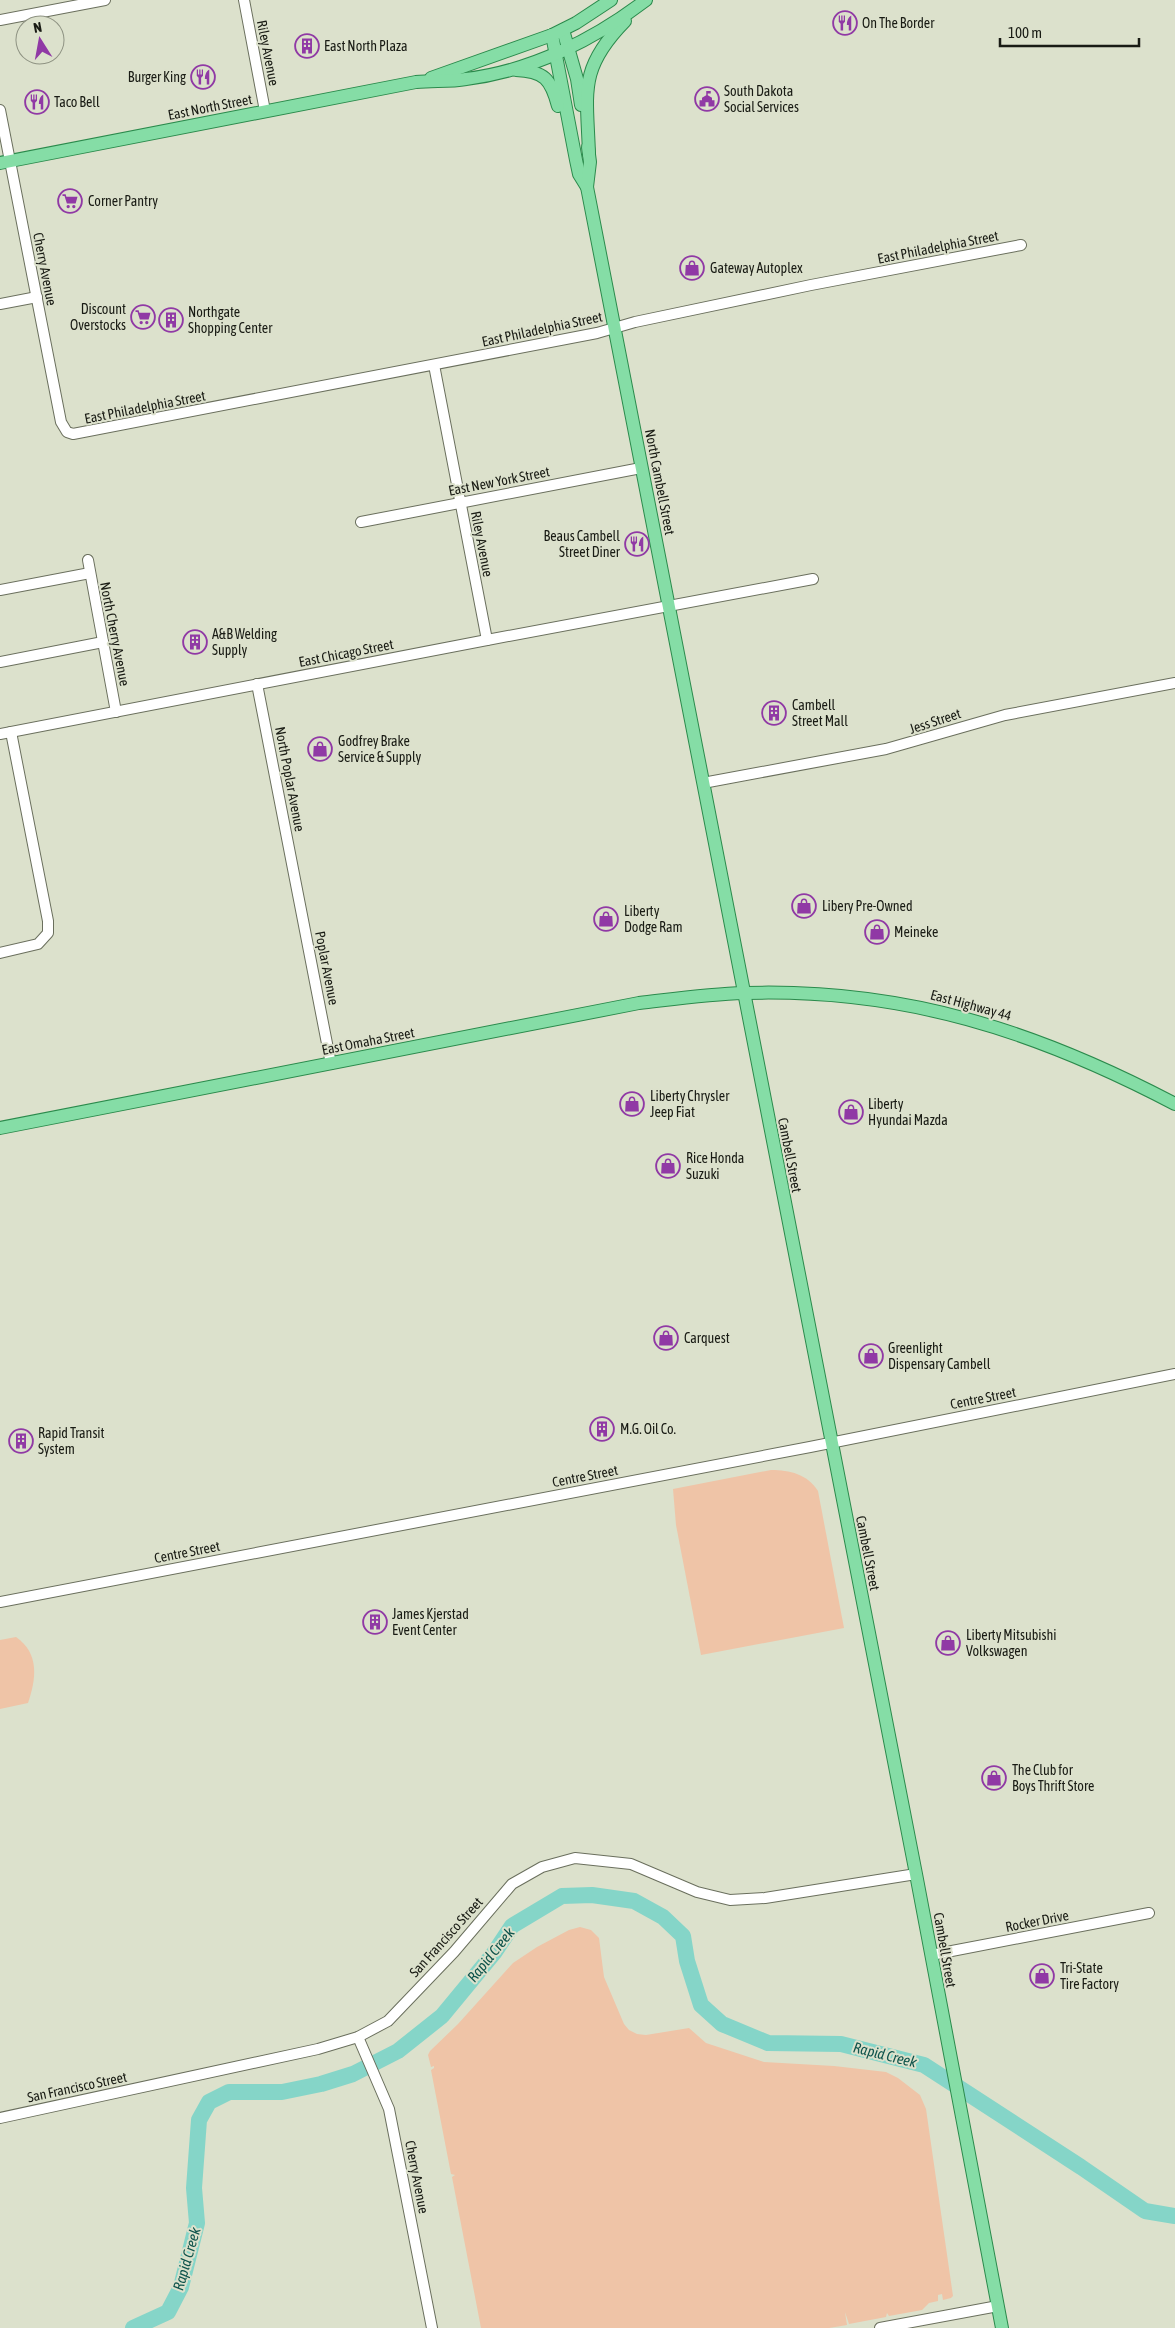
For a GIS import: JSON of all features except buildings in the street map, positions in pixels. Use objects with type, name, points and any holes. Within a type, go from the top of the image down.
[{"type":"main road","name":"East North Street","points":[[426,81],[463,65],[557,33],[611,0]]},
{"type":"main road","name":"East North Street","points":[[5,162],[426,81],[466,79],[506,70],[568,48],[598,32],[646,0]]},
{"type":"main road","points":[[589,154],[587,93],[593,64],[606,42],[646,0]]},
{"type":"main road","name":"North Cambell Street","points":[[557,33],[568,48],[577,79],[589,154],[587,187],[703,783]]},
{"type":"main road","name":"North Cambell Street","points":[[557,33],[555,54],[570,134],[579,174],[587,187]]},
{"type":"main road","points":[[506,70],[536,72],[545,76],[556,96],[561,118],[570,134]]},
{"type":"main road","name":"Cambell Street","points":[[703,783],[916,1874],[1002,2328]]},
{"type":"main road","name":"East Omaha Street","points":[[0,1128],[639,1003],[744,993]]},
{"type":"main road","name":"East Highway 44","points":[[744,993],[838,997],[905,1005],[963,1017],[1050,1045],[1109,1071],[1175,1104]]},
{"type":"street","points":[[0,20],[106,0]]},
{"type":"street","name":"Riley Avenue","points":[[244,0],[265,111]]},
{"type":"street","name":"Cherry Avenue","points":[[0,110],[5,162],[37,297],[61,422],[67,432]]},
{"type":"street","name":"East Philadelphia Street","points":[[67,432],[80,434],[434,365],[802,287],[1021,245]]},
{"type":"street","points":[[0,304],[37,297]]},
{"type":"street","name":"Riley Avenue","points":[[434,365],[487,640]]},
{"type":"street","name":"East New York Street","points":[[361,522],[641,468]]},
{"type":"street","name":"North Cherry Avenue","points":[[88,560],[116,712]]},
{"type":"street","points":[[0,590],[90,573]]},
{"type":"street","name":"East Chicago Street","points":[[0,734],[487,640],[813,580]]},
{"type":"street","points":[[0,662],[103,642]]},
{"type":"street","name":"Jess Street","points":[[703,783],[886,749],[998,717],[1175,683]]},
{"type":"street","name":"North Poplar Avenue","points":[[257,684],[295,878]]},
{"type":"street","points":[[0,953],[38,944],[48,933],[11,732]]},
{"type":"street","name":"Poplar Avenue","points":[[295,878],[331,1064]]},
{"type":"street","name":"Centre Street","points":[[0,1602],[831,1443],[1175,1374]]},
{"type":"street","name":"San Francisco Street","points":[[0,2118],[318,2049],[358,2037],[388,2021],[454,1952],[512,1884],[542,1867],[575,1858],[631,1864],[696,1892],[730,1900],[765,1898],[916,1874]]},
{"type":"street","name":"Rocker Drive","points":[[931,1955],[1149,1913]]},
{"type":"street","name":"Cherry Avenue","points":[[358,2037],[382,2090],[393,2125],[432,2328]]},
{"type":"street","points":[[880,2328],[998,2306]]},
{"type":"shaded area","points":[[771,1470],[798,1474],[814,1485],[818,1491],[844,1628],[701,1655],[676,1525],[673,1489]]},
{"type":"shaded area","points":[[16,1637],[24,1644],[32,1659],[34,1667],[33,1685],[28,1703],[0,1709],[0,1640]]},
{"type":"shaded area","points":[[580,1927],[591,1930],[599,1938],[604,1977],[624,2024],[629,2030],[637,2034],[646,2035],[689,2028],[706,2043],[764,2062],[834,2066],[886,2072],[898,2078],[920,2095],[926,2109],[953,2296],[943,2300],[942,2294],[938,2295],[938,2301],[929,2303],[922,2310],[889,2316],[887,2313],[886,2317],[849,2324],[845,2312],[847,2325],[829,2328],[481,2328],[452,2177],[455,2175],[451,2174],[431,2070],[434,2066],[431,2067],[428,2055],[513,1963],[537,1947],[569,1930]]},
{"type":"waterway","name":"Rapid Creek","points":[[133,2328],[168,2312],[181,2287],[197,2223],[194,2188],[199,2120],[209,2102],[229,2092],[282,2092],[321,2084],[353,2074],[398,2051],[442,2016],[494,1953],[512,1926],[562,1896],[592,1895],[634,1901],[663,1917],[683,1936],[687,1961],[701,2005],[722,2024],[768,2043],[841,2044],[924,2065],[1145,2211],[1175,2216]]},
{"type":"place","name":"On The Border","points":[[845,23]]},
{"type":"place","name":"East North Plaza","points":[[307,46]]},
{"type":"place","name":"Burger King","points":[[203,77]]},
{"type":"place","name":"South Dakota Social Services","points":[[707,99]]},
{"type":"place","name":"Taco Bell","points":[[37,102]]},
{"type":"place","name":"Corner Pantry","points":[[70,201]]},
{"type":"place","name":"Gateway Autoplex","points":[[692,268]]},
{"type":"place","name":"Discount Overstocks","points":[[143,317]]},
{"type":"place","name":"Northgate Shopping Center","points":[[171,320]]},
{"type":"place","name":"Beaus Cambell Street Diner","points":[[637,544]]},
{"type":"place","name":"A&B Welding Supply","points":[[195,642]]},
{"type":"place","name":"Cambell Street Mall","points":[[774,713]]},
{"type":"place","name":"Godfrey Brake Service & Supply","points":[[320,749]]},
{"type":"place","name":"Libery Pre-Owned","points":[[804,906]]},
{"type":"place","name":"Liberty Dodge Ram","points":[[606,919]]},
{"type":"place","name":"Meineke","points":[[877,932]]},
{"type":"place","name":"Liberty Chrysler Jeep Fiat","points":[[632,1104]]},
{"type":"place","name":"Liberty Hyundai Mazda","points":[[851,1112]]},
{"type":"place","name":"Rice Honda Suzuki","points":[[668,1166]]},
{"type":"place","name":"Carquest","points":[[666,1338]]},
{"type":"place","name":"Greenlight Dispensary Cambell","points":[[871,1356]]},
{"type":"place","name":"M.G. Oil Co.","points":[[602,1429]]},
{"type":"place","name":"Rapid Transit System","points":[[21,1441]]},
{"type":"place","name":"James Kjerstad Event Center","points":[[375,1622]]},
{"type":"place","name":"Liberty Mitsubishi Volkswagen","points":[[948,1643]]},
{"type":"place","name":"The Club for Boys Thrift Store","points":[[994,1778]]},
{"type":"place","name":"Tri-State Tire Factory","points":[[1042,1976]]}]
